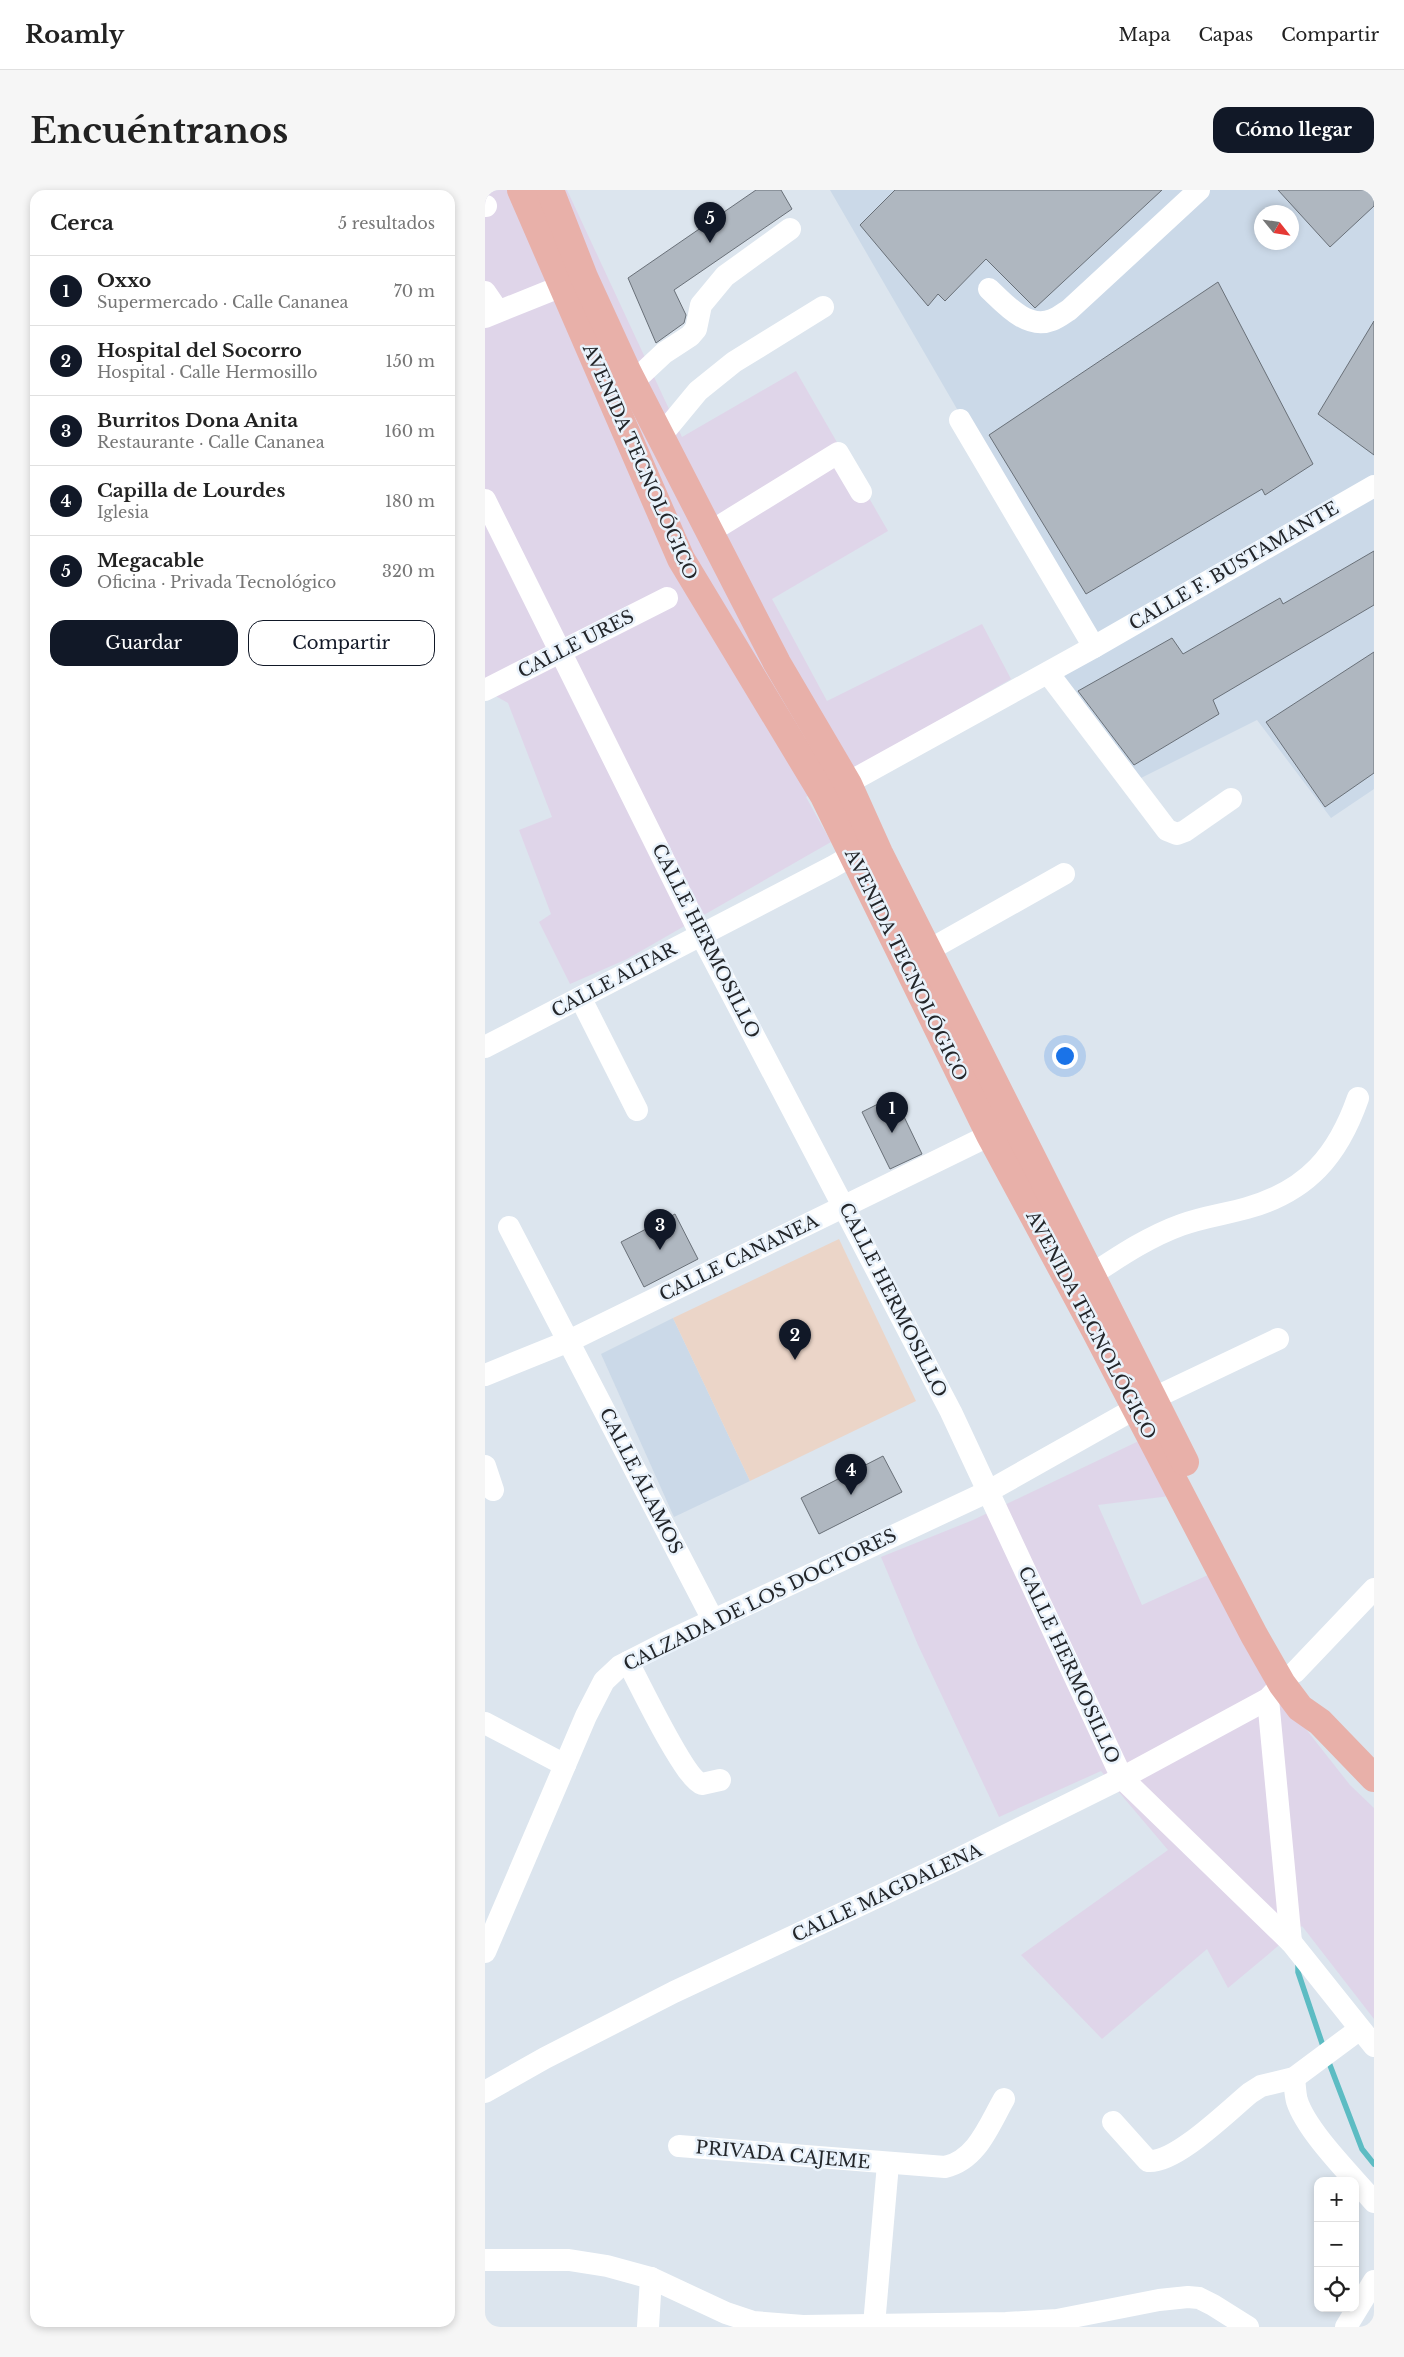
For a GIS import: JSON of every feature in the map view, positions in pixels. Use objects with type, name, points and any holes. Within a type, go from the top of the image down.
[{"type":"main road","name":"AVENIDA TECNOLÓGICO","points":[[550,190],[573,281],[681,559],[823,796],[863,848],[929,950],[1091,1275],[1145,1403]]},
{"type":"main road","name":"AVENIDA TECNOLÓGICO","points":[[525,192],[573,281],[633,382],[777,663],[848,784],[863,848],[990,1135],[1145,1403],[1280,1675],[1320,1722],[1374,1778]]},
{"type":"street","points":[[989,289],[1025,318],[1038,322],[1052,320],[1069,310],[1199,190]]},
{"type":"street","points":[[633,382],[664,354],[690,336],[696,329],[701,305],[725,276],[790,229]]},
{"type":"street","points":[[485,292],[491,314],[573,281]]},
{"type":"street","points":[[660,437],[698,391],[734,362],[823,307]]},
{"type":"street","points":[[960,420],[1094,647]]},
{"type":"street","points":[[710,532],[838,454],[861,492]]},
{"type":"street","name":"CALLE F. BUSTAMANTE","points":[[823,796],[1048,673],[1374,486]]},
{"type":"street","name":"CALLE HERMOSILLO","points":[[485,500],[701,935],[951,1412],[1122,1778],[1291,1942],[1367,2038]]},
{"type":"street","name":"CALLE URES","points":[[485,690],[667,598]]},
{"type":"street","points":[[1048,673],[1167,830],[1177,834],[1185,832],[1231,799]]},
{"type":"street","name":"CALLE ALTAR","points":[[485,1046],[581,999],[832,867],[863,848]]},
{"type":"street","points":[[929,950],[1064,874]]},
{"type":"street","points":[[581,999],[637,1110]]},
{"type":"street","points":[[1091,1275],[1138,1245],[1181,1225],[1250,1207],[1282,1196],[1305,1181],[1327,1158],[1348,1126],[1358,1098]]},
{"type":"street","name":"CALLE CANANEA","points":[[485,1375],[569,1341],[990,1135]]},
{"type":"street","name":"CALLE ÁLAMOS","points":[[509,1227],[713,1620]]},
{"type":"street","name":"CALZADA DE LOS DOCTORES","points":[[485,1952],[586,1716],[604,1681],[628,1662],[713,1620],[987,1492],[1145,1403],[1278,1339]]},
{"type":"street","points":[[485,1466],[493,1490]]},
{"type":"street","name":"CALLE MAGDALENA","points":[[485,2092],[545,2058],[674,1992],[943,1867],[1122,1778],[1280,1675],[1374,1589]]},
{"type":"street","points":[[628,1662],[676,1751],[693,1777],[702,1784],[720,1780]]},
{"type":"street","points":[[1280,1675],[1291,1942]]},
{"type":"street","points":[[485,1723],[565,1764]]},
{"type":"street","points":[[1113,2122],[1148,2161],[1157,2162],[1184,2148],[1261,2086],[1294,2078],[1367,2038]]},
{"type":"street","points":[[1294,2078],[1297,2099],[1301,2110],[1325,2144],[1374,2202]]},
{"type":"street","name":"PRIVADA CAJEME","points":[[679,2146],[888,2164],[945,2166],[957,2164],[976,2148],[1004,2099]]},
{"type":"street","name":"PRIVADA CAJEME","points":[[874,2325],[888,2164]]},
{"type":"street","points":[[485,2260],[569,2260],[607,2266],[651,2278],[726,2313],[753,2322],[803,2326],[1006,2324],[1057,2320],[1159,2300],[1188,2297],[1199,2298],[1248,2327]]},
{"type":"street","points":[[648,2327],[651,2278]]},
{"type":"street","points":[[1346,2327],[1374,2280]]},
{"type":"shaded area","points":[[485,190],[567,190],[682,437],[796,371],[888,531],[772,599],[827,701],[982,624],[1011,679],[806,797],[831,842],[627,959],[570,984],[539,922],[551,914],[519,830],[552,817],[508,703],[485,690]]},
{"type":"shaded area","points":[[830,190],[1374,190],[1374,789],[1331,818],[1257,720],[1135,781],[1055,678],[1095,647]]},
{"type":"shaded area","points":[[839,1239],[916,1401],[750,1481],[673,1318]]},
{"type":"shaded area","points":[[673,1318],[750,1481],[674,1517],[601,1354]]},
{"type":"shaded area","points":[[1143,1439],[1170,1496],[1098,1505],[1142,1605],[1208,1575],[1264,1676],[1350,1785],[1374,1808],[1374,2019],[1302,1926],[1228,1988],[1207,1949],[1102,2039],[1021,1955],[1168,1850],[1101,1771],[999,1817],[918,1645],[881,1557],[973,1520]]},
{"type":"building","points":[[756,190],[781,190],[792,209],[674,290],[686,315],[684,323],[656,343],[628,278]]},
{"type":"building","points":[[895,190],[1162,190],[1035,308],[986,259],[945,301],[938,294],[928,306],[860,225]]},
{"type":"building","points":[[1278,190],[1374,190],[1374,206],[1330,247],[1299,213],[1299,205],[1292,205]]},
{"type":"building","points":[[1218,282],[1313,464],[1265,495],[1262,489],[1086,594],[989,435]]},
{"type":"building","points":[[1374,321],[1374,455],[1318,414]]},
{"type":"building","points":[[1374,551],[1374,605],[1213,700],[1219,714],[1134,765],[1078,691],[1172,638],[1183,654],[1280,598],[1283,604]]},
{"type":"building","points":[[1374,652],[1374,773],[1325,807],[1266,722]]},
{"type":"building","points":[[894,1096],[922,1154],[890,1169],[862,1112]]},
{"type":"building","points":[[675,1214],[698,1259],[644,1287],[621,1242]]},
{"type":"building","points":[[883,1456],[902,1492],[819,1534],[801,1498]]},
{"type":"waterway","points":[[1298,1962],[1298,1972],[1324,2049]]},
{"type":"waterway","points":[[1328,2060],[1362,2149],[1374,2164]]},
{"type":"place","name":"Megacable","points":[[710,243]]},
{"type":"place","name":"Oxxo","points":[[892,1133]]},
{"type":"place","name":"Burritos Dona Anita","points":[[660,1250]]},
{"type":"place","name":"Hospital del Socorro","points":[[795,1360]]},
{"type":"place","name":"Capilla de Lourdes","points":[[851,1495]]}]
